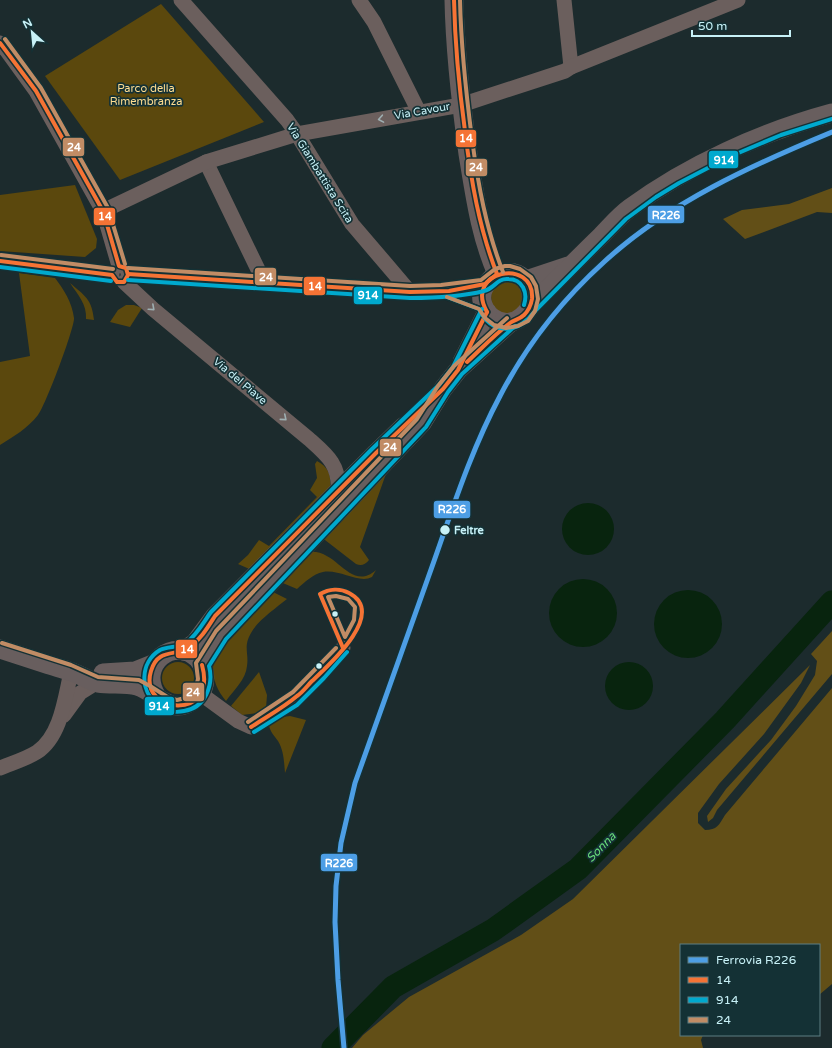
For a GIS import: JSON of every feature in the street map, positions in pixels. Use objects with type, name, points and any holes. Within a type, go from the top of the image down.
[{"type":"main road","points":[[454,0],[461,105],[477,214],[489,256],[491,279]]},
{"type":"main road","points":[[530,307],[629,209],[669,183],[707,161],[751,141],[832,113]]},
{"type":"main road","points":[[526,280],[571,265]]},
{"type":"main road","points":[[458,370],[485,308],[483,290],[491,279],[505,272],[513,273],[526,280],[532,293],[532,300],[526,314],[519,320],[511,322],[497,321],[485,308]]},
{"type":"main road","points":[[202,665],[221,635],[422,423],[443,389],[458,370],[511,322]]},
{"type":"main road","points":[[183,651],[195,643],[215,616],[376,453],[443,389]]},
{"type":"main road","points":[[0,649],[72,672],[96,683],[136,686],[150,692],[157,697],[169,704],[183,706],[190,703],[201,694],[204,687],[205,672],[197,658],[183,651],[167,653],[160,657],[155,663],[150,677],[151,684],[157,697]]},
{"type":"main road","points":[[72,672],[122,672],[135,670],[155,663]]},
{"type":"street","points":[[359,0],[374,22],[419,112]]},
{"type":"street","points":[[564,0],[571,67]]},
{"type":"street","name":"Via Cavour","points":[[103,210],[206,162],[297,134],[461,105],[565,71],[571,67],[738,0]]},
{"type":"street","name":"Via Giambattista Scita","points":[[183,1],[287,120],[352,224],[410,292]]},
{"type":"street","points":[[0,43],[36,91],[103,210],[121,274]]},
{"type":"street","points":[[206,162],[265,284]]},
{"type":"street","points":[[0,261],[121,274],[410,292],[448,291],[491,279]]},
{"type":"street","name":"Via del Piave","points":[[121,274],[153,309],[324,453],[335,466],[339,483],[338,492]]},
{"type":"street","points":[[448,291],[485,308]]},
{"type":"street","points":[[201,694],[238,721],[251,727],[293,700],[320,674],[343,648]]},
{"type":"street","points":[[58,724],[72,672]]},
{"type":"street","points":[[0,768],[36,752],[49,740],[58,724],[80,693],[96,683]]},
{"type":"green space","name":"Parco della Rimembranza","points":[[161,4],[264,122],[120,180],[45,76]]},
{"type":"green space","points":[[75,185],[97,239],[96,248],[85,257],[0,251],[0,195]]},
{"type":"green space","points":[[19,273],[55,278],[67,296],[74,318],[65,351],[42,409],[38,415],[20,432],[0,445],[0,362],[30,356]]},
{"type":"green space","points":[[503,281],[515,282],[525,296],[518,312],[500,314],[492,305],[491,293],[496,286]]},
{"type":"green space","points":[[70,283],[87,298],[92,307],[94,320],[86,319],[83,304]]},
{"type":"green space","points":[[126,305],[134,305],[142,308],[130,327],[110,322],[118,310]]},
{"type":"green space","points":[[317,461],[325,466],[329,473],[330,489],[254,571],[238,564],[248,555],[259,540],[269,546],[317,497],[310,490],[317,478],[315,464]]},
{"type":"green space","points":[[387,471],[360,547],[369,560],[364,564],[358,565],[323,537]]},
{"type":"green space","points":[[309,552],[328,556],[351,573],[358,576],[367,576],[376,570],[372,577],[367,579],[355,578],[336,572],[323,572],[312,576],[297,589],[278,581]]},
{"type":"green space","points":[[269,590],[287,599],[262,619],[251,633],[247,642],[246,671],[239,684],[226,701],[219,691],[215,681],[213,670],[214,658]]},
{"type":"green space","points":[[175,662],[181,662],[190,666],[194,678],[190,690],[181,694],[175,694],[166,690],[162,681],[162,675],[166,666]]},
{"type":"green space","points":[[259,672],[267,695],[266,708],[259,713],[242,715],[231,706]]},
{"type":"green space","points":[[290,716],[306,720],[285,773],[281,749],[278,741],[271,732],[269,725],[275,718]]},
{"type":"shaded area","points":[[832,188],[832,213],[817,212],[745,239],[723,219],[742,210],[789,204]]},
{"type":"shaded area","points":[[583,503],[593,503],[607,510],[614,524],[614,534],[607,548],[593,555],[583,555],[573,551],[566,544],[562,534],[562,524],[566,514],[573,507]]},
{"type":"shaded area","points":[[576,579],[590,579],[602,584],[612,594],[617,606],[617,620],[612,632],[602,642],[590,647],[576,647],[564,642],[554,632],[549,620],[549,606],[554,594],[564,584]]},
{"type":"shaded area","points":[[688,590],[701,593],[712,600],[719,611],[722,624],[719,637],[712,648],[701,655],[688,658],[675,655],[664,648],[657,637],[654,624],[657,611],[664,600],[675,593]]},
{"type":"shaded area","points":[[832,631],[832,674],[717,810],[713,818],[708,822],[707,816],[726,789],[771,740],[796,706],[815,675],[817,661],[811,654]]},
{"type":"shaded area","points":[[629,662],[638,664],[646,669],[651,677],[653,686],[651,695],[646,703],[638,708],[629,710],[620,708],[612,703],[607,695],[605,686],[607,677],[612,669],[620,664]]},
{"type":"shaded area","points":[[810,665],[801,683],[764,734],[719,784],[698,813],[698,823],[705,830],[715,828],[832,688],[832,984],[820,994],[820,944],[680,944],[680,1036],[703,1036],[701,1040],[703,1048],[352,1048],[363,1035],[409,997],[521,935],[573,899]]},
{"type":"waterway","name":"Sonna","points":[[333,1048],[393,987],[493,930],[578,869],[725,720],[832,602]]},
{"type":"rail line","name":"R226","points":[[344,1048],[335,922],[336,886],[341,843],[355,783],[469,463],[489,418],[510,377],[533,342],[559,308],[604,262],[655,221],[712,187],[772,158],[832,132]]},
{"type":"transit line","name":"14","points":[[454,0],[459,82],[470,168],[476,204],[485,239],[497,274]]},
{"type":"transit line","name":"24","points":[[460,0],[464,70],[477,173],[487,223],[503,272]]},
{"type":"transit line","name":"24","points":[[5,39],[41,88],[108,208],[125,264]]},
{"type":"transit line","name":"14","points":[[0,43],[36,91],[103,211],[119,266],[126,268],[128,275],[124,282],[117,282],[112,275],[0,261]]},
{"type":"transit line","name":"914","points":[[447,297],[479,309],[484,318],[498,328],[513,328],[528,319],[626,219],[656,197],[679,183],[729,157],[781,135],[832,119]]},
{"type":"transit line","name":"24","points":[[1,255],[113,269]]},
{"type":"transit line","name":"24","points":[[128,268],[410,286],[441,285],[481,280],[495,269],[510,266],[520,269],[531,277],[536,286],[538,299],[535,311],[528,321],[518,326],[506,328],[494,325],[485,318],[479,309],[447,297]]},
{"type":"transit line","name":"914","points":[[0,267],[111,281]]},
{"type":"transit line","name":"14","points":[[128,274],[410,292],[449,291],[485,284],[497,274]]},
{"type":"transit line","name":"14","points":[[467,362],[504,327],[521,318],[528,310],[532,299],[530,286],[523,277],[513,274],[502,274],[491,278],[484,286],[482,298],[487,312]]},
{"type":"transit line","name":"914","points":[[128,280],[429,298],[475,293],[487,290],[501,280],[508,279],[517,281],[521,284],[525,292],[524,305]]},
{"type":"transit line","name":"914","points":[[482,309],[453,367],[439,385],[372,449],[211,612],[197,633],[190,640],[180,646],[160,650],[153,655],[144,677],[147,692],[158,705],[167,710],[181,712],[191,709],[202,700],[209,688],[209,666],[226,639],[426,427],[448,392],[462,374],[515,326]]},
{"type":"transit line","name":"14","points":[[202,665],[204,683],[199,696],[189,703],[178,706],[166,703],[156,696],[150,685],[151,671],[154,663],[163,655],[185,650],[194,644],[204,633],[215,616],[376,453],[443,389],[458,370],[487,312]]},
{"type":"transit line","name":"24","points":[[2,643],[71,665],[98,677],[139,680],[169,698],[177,700],[189,697],[195,690],[198,679],[196,663],[216,631],[417,419],[438,386],[454,366],[507,318]]},
{"type":"transit line","name":"14","points":[[251,727],[301,693],[341,652],[359,626],[362,613],[359,602],[346,591],[327,591],[320,594],[343,648]]},
{"type":"transit line","name":"24","points":[[336,596],[348,599],[355,607],[354,620],[345,637],[328,597],[336,596]]},
{"type":"transit line","name":"24","points":[[248,722],[293,692],[336,648]]},
{"type":"transit line","name":"914","points":[[254,732],[297,705],[347,652]]},
{"type":"place","name":"Feltre","points":[[445,530]]}]
